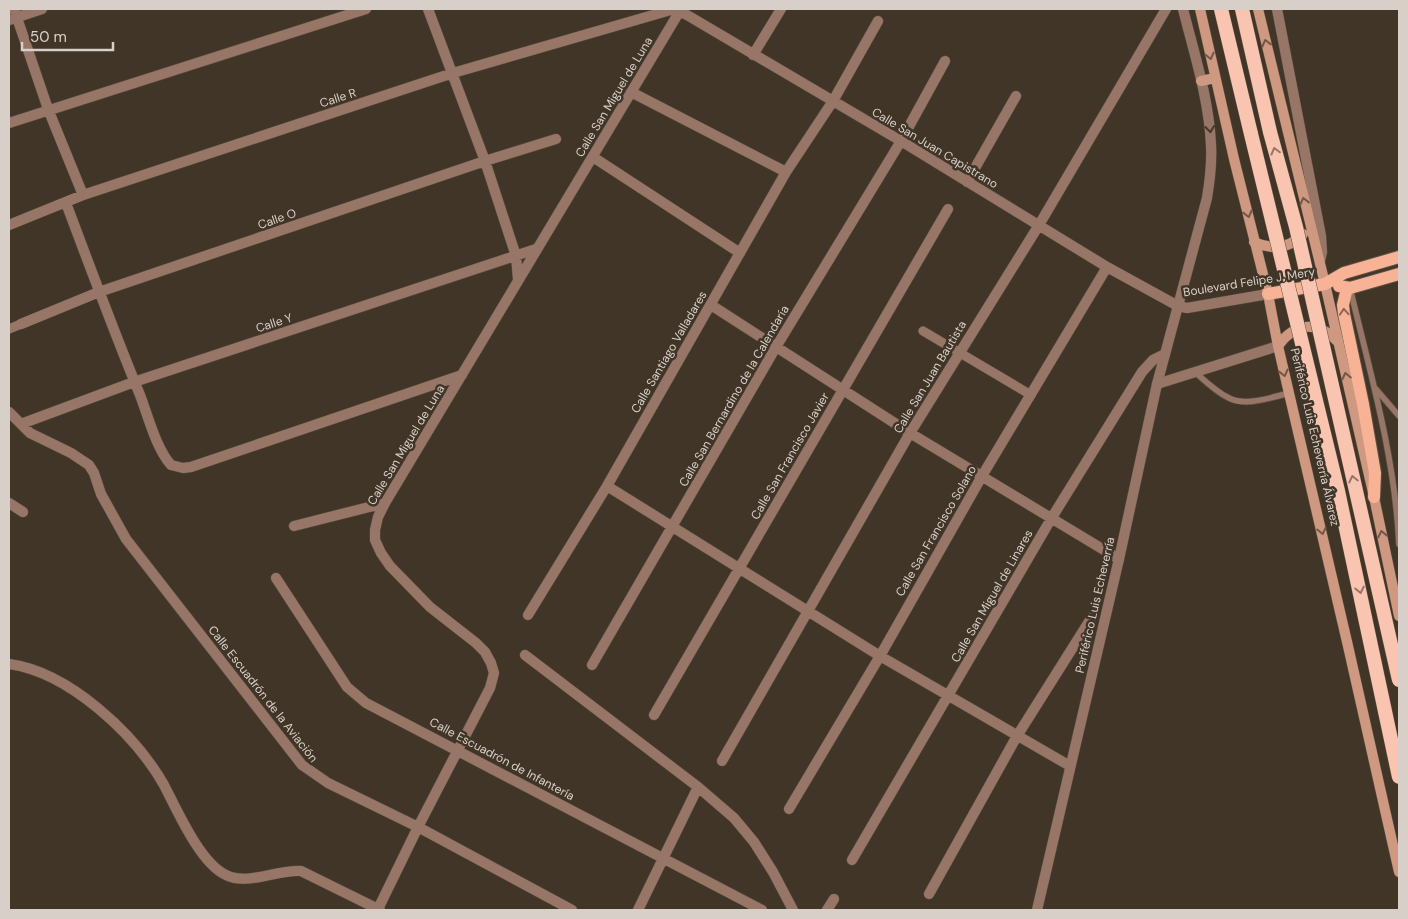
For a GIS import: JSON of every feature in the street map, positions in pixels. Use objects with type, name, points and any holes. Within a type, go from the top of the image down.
[{"type":"highway","name":"Periférico Luis Echeverría Álvarez","points":[[1221,9],[1338,491],[1399,777]]},
{"type":"highway","points":[[1242,9],[1270,132],[1296,227],[1399,680]]},
{"type":"main road","name":"Periférico Luis Echeverría Álvarez","points":[[1200,9],[1254,242],[1268,294],[1278,346],[1399,872]]},
{"type":"main road","points":[[1258,9],[1320,262],[1374,497],[1399,616]]},
{"type":"main road","points":[[1201,81],[1215,78]]},
{"type":"main road","points":[[1254,242],[1265,247],[1287,246],[1297,240],[1304,232],[1309,221]]},
{"type":"main road","name":"Boulevard Felipe J. Mery","points":[[1325,284],[1344,273],[1399,257]]},
{"type":"main road","name":"Boulevard Felipe J. Mery","points":[[1268,294],[1325,284],[1348,288],[1399,274]]},
{"type":"main road","points":[[1348,288],[1343,305],[1344,314],[1376,473],[1374,497]]},
{"type":"main road","points":[[1278,346],[1292,331],[1307,327],[1322,329],[1331,334],[1338,342]]},
{"type":"street","points":[[42,9],[13,15],[48,109],[84,195]]},
{"type":"street","points":[[9,122],[366,9]]},
{"type":"street","points":[[428,9],[486,161],[516,256],[518,279]]},
{"type":"street","points":[[753,55],[781,9]]},
{"type":"street","name":"Calle San Juan Bautista","points":[[722,761],[910,433],[1039,225],[1166,9]]},
{"type":"street","points":[[1183,9],[1201,81]]},
{"type":"street","points":[[1277,9],[1321,236],[1322,252],[1320,262]]},
{"type":"street","name":"Calle R","points":[[9,225],[84,195],[453,73],[666,10],[680,10]]},
{"type":"street","name":"Calle San Juan Capistrano","points":[[680,10],[901,141],[1107,267],[1178,306]]},
{"type":"street","name":"Calle San Miguel de Luna","points":[[379,910],[418,828],[490,688],[494,674],[491,663],[476,643],[430,607],[390,566],[375,540],[378,518],[385,503],[518,279],[680,10]]},
{"type":"street","name":"Calle Santiago Valladares","points":[[528,616],[607,486],[786,172],[832,101],[878,22]]},
{"type":"street","name":"Calle San Bernardino de la Calendaría","points":[[592,665],[776,347],[901,141],[945,61]]},
{"type":"street","name":"Periférico Luis Echeverría","points":[[1037,910],[1119,559],[1157,384],[1207,198],[1211,170],[1210,125],[1201,81]]},
{"type":"street","points":[[631,92],[786,172]]},
{"type":"street","points":[[967,182],[1016,96]]},
{"type":"street","name":"Calle O","points":[[9,329],[99,292],[556,139]]},
{"type":"street","points":[[593,157],[740,253]]},
{"type":"street","points":[[66,203],[134,382],[167,460],[171,465],[183,468],[191,466],[462,375]]},
{"type":"street","name":"Calle San Francisco Javier","points":[[654,715],[948,209]]},
{"type":"street","name":"Calle Y","points":[[21,424],[134,382],[536,250]]},
{"type":"street","name":"Calle San Francisco Solano","points":[[789,809],[880,656],[982,476],[1107,267]]},
{"type":"street","name":"Boulevard Felipe J. Mery","points":[[1178,306],[1187,308],[1268,294]]},
{"type":"street","points":[[711,305],[910,433],[1119,559]]},
{"type":"street","points":[[923,331],[1031,395]]},
{"type":"street","points":[[1157,384],[1278,346]]},
{"type":"street","name":"Calle San Miguel de Linares","points":[[852,860],[1051,518],[1142,372],[1154,360],[1165,354]]},
{"type":"street","name":"Calle Escuadrón de la Aviación","points":[[9,412],[30,433],[71,453],[89,465],[113,519],[126,539],[302,765],[328,783],[418,828],[572,910]]},
{"type":"street","points":[[607,486],[880,656],[1070,766]]},
{"type":"street","points":[[9,503],[23,512]]},
{"type":"street","points":[[294,526],[385,503]]},
{"type":"street","name":"Calle Escuadrón de Infantería","points":[[276,578],[324,654],[347,687],[355,695],[386,714],[762,910]]},
{"type":"street","points":[[929,894],[1017,736],[1092,616]]},
{"type":"street","points":[[525,655],[698,787],[734,818],[745,830],[773,872],[793,910]]},
{"type":"street","points":[[9,664],[28,667],[55,680],[92,704],[128,737],[162,782],[185,827],[202,852],[225,875],[252,878],[289,870],[301,871],[379,910]]},
{"type":"street","points":[[638,910],[698,787]]},
{"type":"street","points":[[828,910],[834,899]]},
{"type":"lane","points":[[1348,288],[1374,387],[1396,496],[1399,544]]},
{"type":"lane","points":[[1194,372],[1222,394],[1235,401],[1250,401],[1290,393]]},
{"type":"lane","points":[[1374,387],[1399,416]]},
{"type":"lane","points":[[1391,578],[1399,572]]}]
